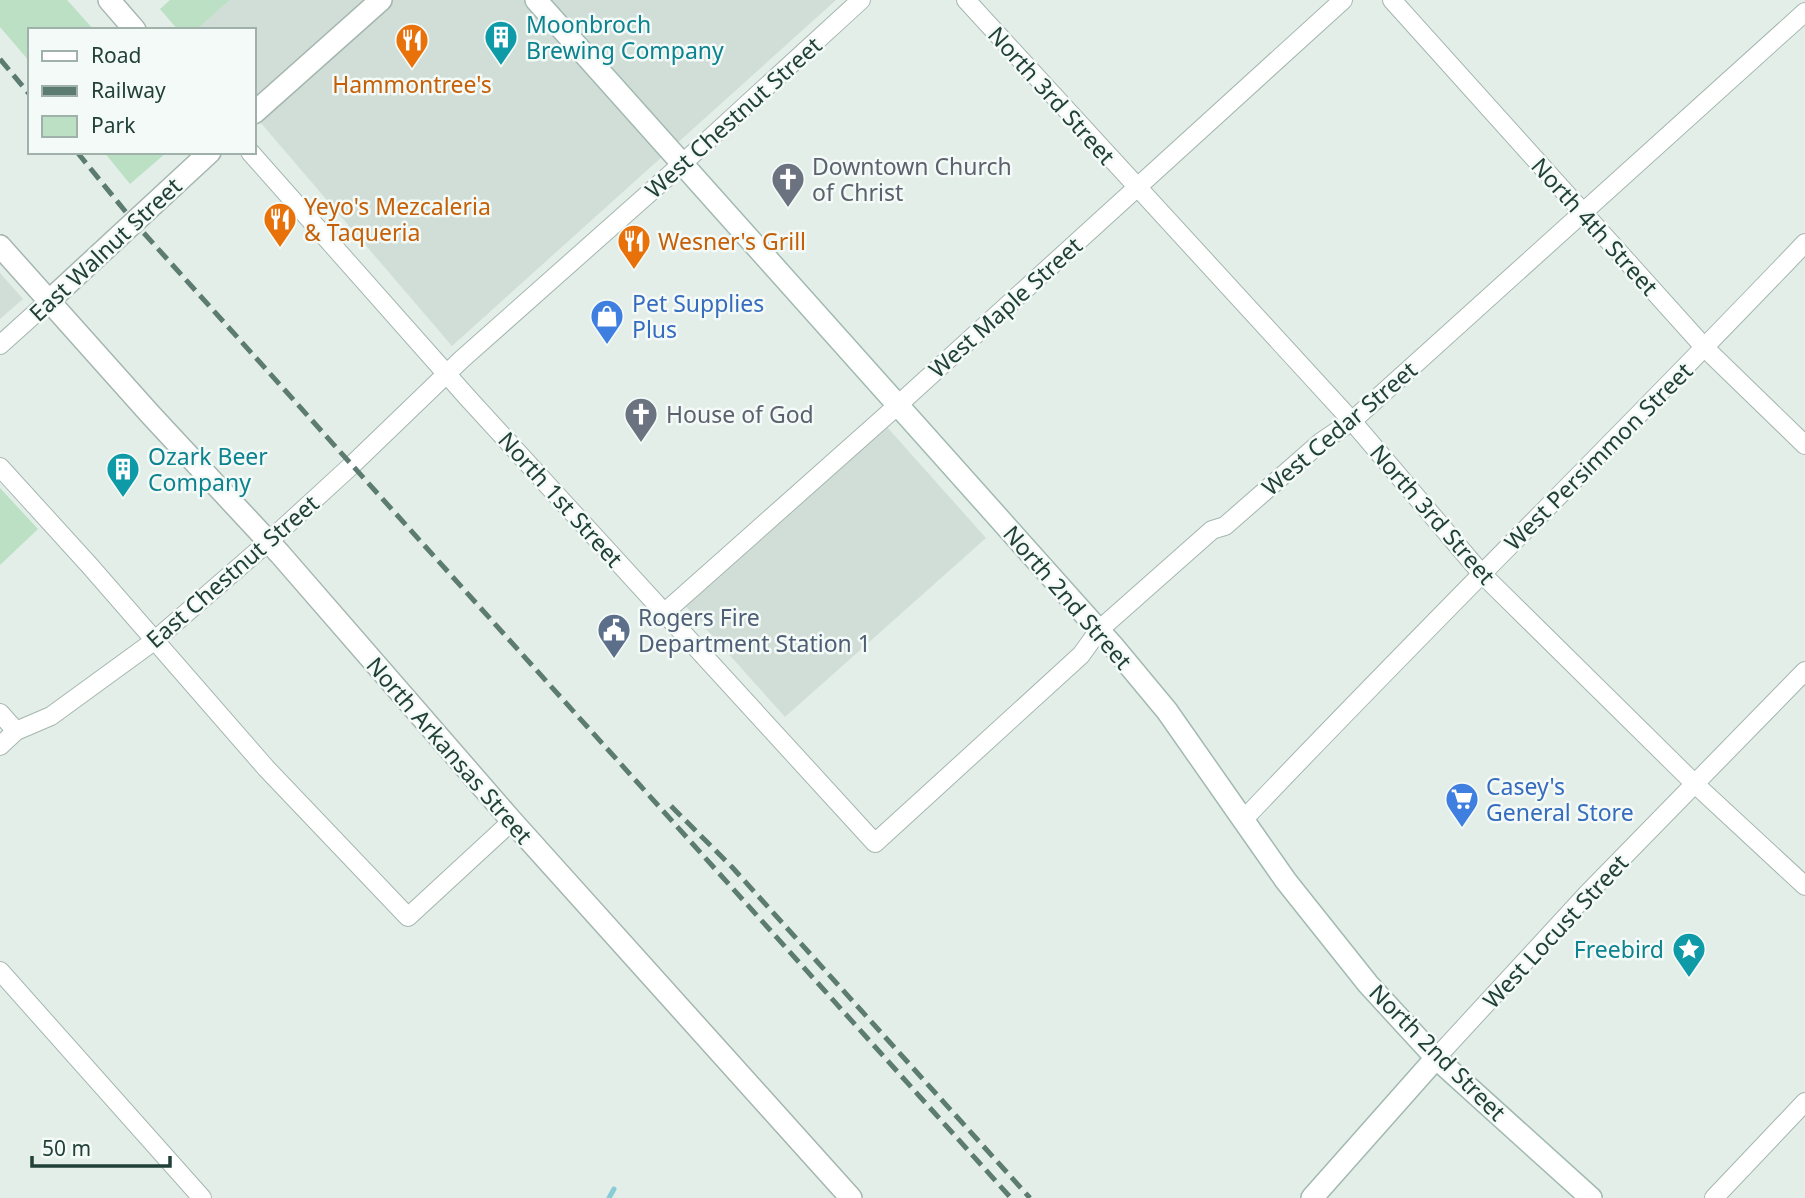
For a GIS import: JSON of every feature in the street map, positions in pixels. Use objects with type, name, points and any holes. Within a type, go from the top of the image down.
[{"type":"main road","points":[[109,0],[133,28]]},
{"type":"main road","points":[[256,111],[381,0]]},
{"type":"main road","name":"North 2nd Street","points":[[536,0],[1099,630],[1167,710],[1286,881],[1368,984],[1436,1058],[1591,1198]]},
{"type":"main road","name":"East Walnut Street","points":[[50,300],[208,154]]},
{"type":"main road","name":"North Arkansas Street","points":[[0,246],[268,542],[512,821],[851,1198]]},
{"type":"main road","name":"West Locust Street","points":[[1312,1198],[1436,1058]]},
{"type":"street","name":"West Chestnut Street","points":[[448,373],[861,0]]},
{"type":"street","name":"North 3rd Street","points":[[966,0],[1353,421],[1481,573],[1695,784],[1805,886]]},
{"type":"street","name":"West Maple Street","points":[[664,612],[898,405],[1343,0]]},
{"type":"street","name":"North 4th Street","points":[[1392,0],[1705,348],[1805,445]]},
{"type":"street","name":"West Cedar Street","points":[[874,843],[1081,655],[1099,630],[1212,530],[1225,526],[1321,442],[1353,421],[1805,12]]},
{"type":"street","name":"North 1st Street","points":[[252,154],[467,397],[874,843]]},
{"type":"street","name":"West Persimmon Street","points":[[1244,819],[1805,243]]},
{"type":"street","name":"East Walnut Street","points":[[0,345],[50,300]]},
{"type":"street","name":"East Chestnut Street","points":[[0,746],[16,731],[51,716],[155,640],[352,466],[448,373]]},
{"type":"street","points":[[0,467],[266,768],[408,916],[512,821]]},
{"type":"street","name":"West Locust Street","points":[[1436,1058],[1587,894],[1805,671]]},
{"type":"street","points":[[0,713],[16,731]]},
{"type":"street","points":[[0,971],[202,1198]]},
{"type":"street","points":[[1714,1198],[1805,1102]]},
{"type":"shaded area","points":[[230,0],[836,0],[452,346],[256,117],[256,28],[198,28]]},
{"type":"shaded area","points":[[0,273],[23,299],[0,319]]},
{"type":"shaded area","points":[[887,427],[986,538],[785,717],[682,602]]},
{"type":"green space","points":[[0,0],[67,0],[92,28],[28,28],[28,60],[0,27]]},
{"type":"green space","points":[[170,0],[230,0],[198,28],[176,28],[160,9]]},
{"type":"green space","points":[[106,154],[165,154],[130,184]]},
{"type":"green space","points":[[0,488],[38,529],[0,565]]},
{"type":"waterway","points":[[609,1198],[614,1189]]},
{"type":"railway","points":[[0,59],[28,93]]},
{"type":"railway","points":[[79,154],[134,222],[1011,1198]]},
{"type":"railway","points":[[671,806],[732,867],[1030,1198]]},
{"type":"place","name":"Moonbroch Brewing Company","points":[[501,67]]},
{"type":"place","name":"Hammontree's","points":[[412,70]]},
{"type":"place","name":"Downtown Church of Christ","points":[[788,209]]},
{"type":"place","name":"Yeyo's Mezcaleria & Taqueria","points":[[280,249]]},
{"type":"place","name":"Wesner's Grill","points":[[634,271]]},
{"type":"place","name":"Pet Supplies Plus","points":[[607,346]]},
{"type":"place","name":"House of God","points":[[641,444]]},
{"type":"place","name":"Ozark Beer Company","points":[[123,499]]},
{"type":"place","name":"Rogers Fire Department Station 1","points":[[614,660]]},
{"type":"place","name":"Casey's General Store","points":[[1462,829]]},
{"type":"place","name":"Freebird","points":[[1689,979]]}]
